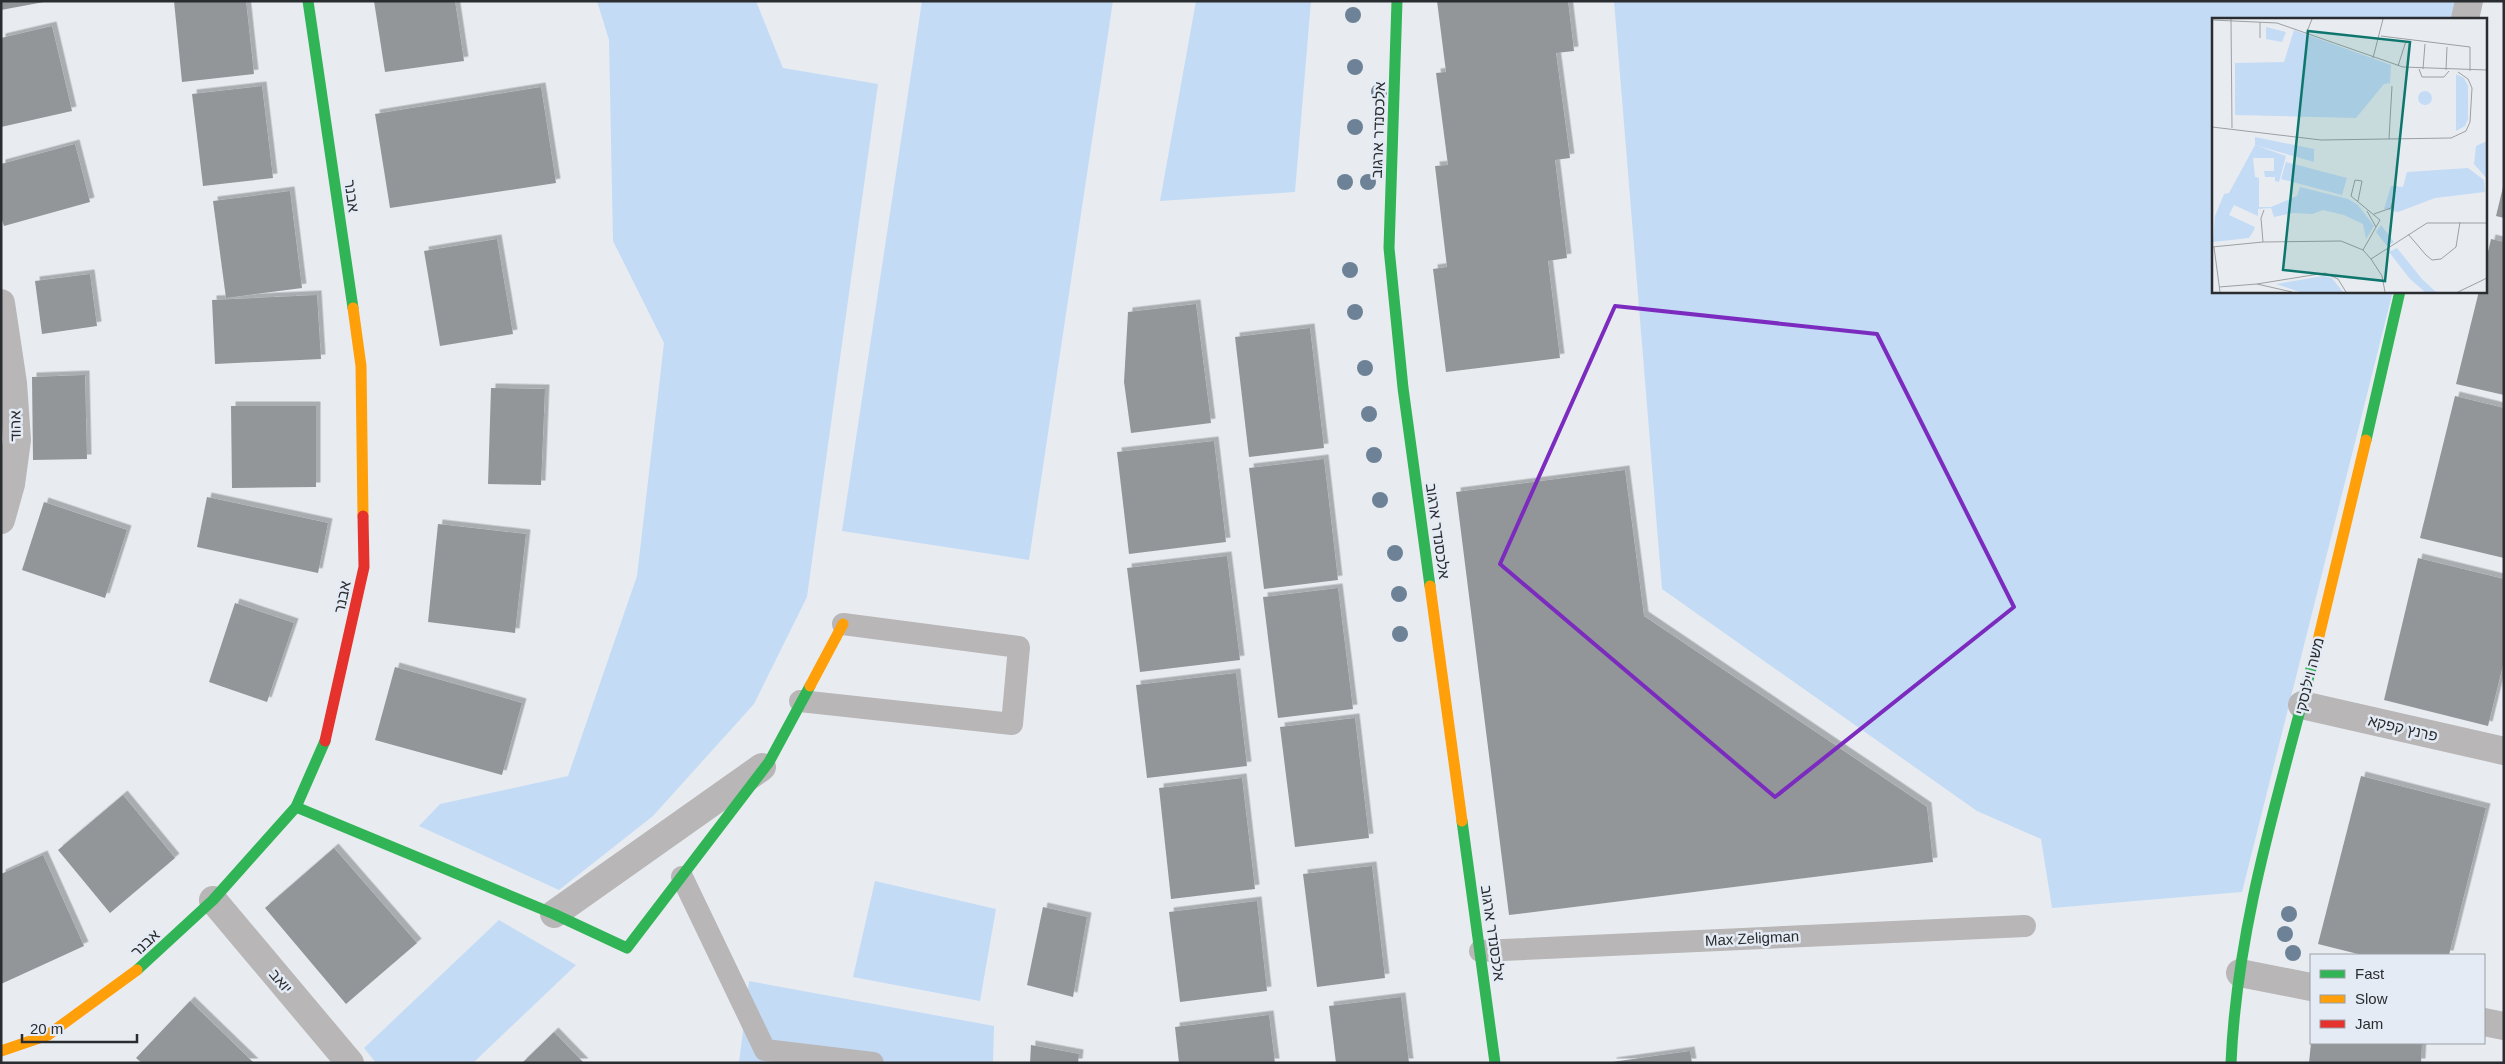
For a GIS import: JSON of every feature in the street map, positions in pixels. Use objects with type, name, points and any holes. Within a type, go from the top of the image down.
[{"type":"street","name":"אבנר","points":[[1,1051],[48,1035],[134,973],[213,900],[296,807],[326,738],[364,567],[361,366],[308,1]]},
{"type":"street","name":"אלכסנדר ארגוב","points":[[1397,1],[1389,248],[1403,388],[1495,1063]]},
{"type":"street","points":[[2464,18],[2469,1]]},
{"type":"street","name":"משה וילנסקי","points":[[2231,1063],[2232,1022],[2256,879],[2302,705],[2400,292]]},
{"type":"street","name":"אהוד","points":[[1,302],[13,383],[16,440],[11,484],[1,520]]},
{"type":"street","points":[[296,807],[554,914],[626,948],[769,762],[842,624]]},
{"type":"street","name":"פרנץ קפקא","points":[[2302,705],[2504,750]]},
{"type":"street","points":[[554,914],[769,762]]},
{"type":"street","name":"יואב","points":[[213,900],[350,1063]]},
{"type":"street","points":[[2240,973],[2310,987]]},
{"type":"street","points":[[2485,1022],[2504,1026]]},
{"type":"lane","points":[[800,701],[1012,724],[1019,647],[842,624]]},
{"type":"lane","points":[[682,877],[765,1050],[873,1063]]},
{"type":"lane","name":"Max Zeligman","points":[[1480,951],[2025,926]]},
{"type":"highlighted area","points":[[1615,306],[1877,334],[2014,607],[1775,797],[1500,564]]},
{"type":"shaded area","points":[[597,1],[756,1],[783,68],[878,84],[807,597],[754,704],[653,816],[559,890],[419,826],[440,804],[568,776],[637,576],[664,343],[613,241],[609,40]]},
{"type":"shaded area","points":[[922,1],[1113,1],[1029,560],[842,531]]},
{"type":"shaded area","points":[[1196,1],[1311,1],[1295,192],[1160,201]]},
{"type":"shaded area","points":[[1614,1],[2467,1],[2462,18],[2212,18],[2212,292],[2393,292],[2242,892],[2052,908],[2041,839],[1977,811],[1662,589]]},
{"type":"shaded area","points":[[875,881],[996,909],[980,1001],[853,977]]},
{"type":"shaded area","points":[[499,920],[576,965],[473,1063],[376,1063],[364,1048]]},
{"type":"shaded area","points":[[749,981],[994,1026],[993,1063],[739,1063]]},
{"type":"building","points":[[1,1],[44,1],[44,2],[1,10]]},
{"type":"building","points":[[174,1],[246,1],[254,74],[182,82]]},
{"type":"building","points":[[374,1],[455,1],[464,61],[385,72]]},
{"type":"building","points":[[1437,1],[1568,1],[1574,51],[1556,53],[1570,158],[1555,160],[1567,258],[1548,261],[1560,358],[1446,372],[1433,269],[1447,267],[1435,166],[1448,165],[1436,73],[1446,72]]},
{"type":"building","points":[[52,26],[72,111],[1,127],[1,38]]},
{"type":"building","points":[[262,86],[273,178],[203,186],[192,94]]},
{"type":"building","points":[[541,87],[556,183],[390,208],[375,114]]},
{"type":"building","points":[[75,144],[90,202],[4,226],[1,217],[1,164]]},
{"type":"building","points":[[2504,187],[2504,218],[2496,216]]},
{"type":"building","points":[[290,191],[302,288],[226,298],[213,201]]},
{"type":"building","points":[[497,239],[513,334],[440,346],[424,251]]},
{"type":"building","points":[[2491,239],[2504,242],[2504,395],[2456,384],[2479,292],[2488,292],[2488,252]]},
{"type":"building","points":[[90,274],[97,326],[42,334],[35,281]]},
{"type":"building","points":[[317,295],[321,359],[215,364],[212,300]]},
{"type":"building","points":[[1196,304],[1211,423],[1131,433],[1124,382],[1128,312]]},
{"type":"building","points":[[1310,328],[1324,448],[1249,457],[1235,337]]},
{"type":"building","points":[[85,375],[87,459],[33,460],[32,377]]},
{"type":"building","points":[[491,388],[545,389],[541,485],[488,484]]},
{"type":"building","points":[[2455,396],[2504,408],[2504,558],[2420,538]]},
{"type":"building","points":[[231,406],[316,406],[316,487],[232,488]]},
{"type":"building","points":[[1214,441],[1226,542],[1129,554],[1117,452]]},
{"type":"building","points":[[1324,459],[1338,580],[1264,589],[1249,468]]},
{"type":"building","points":[[1625,470],[1644,616],[1927,807],[1933,862],[1509,915],[1456,492]]},
{"type":"building","points":[[207,497],[328,523],[318,573],[197,547]]},
{"type":"building","points":[[44,502],[127,530],[105,598],[22,570]]},
{"type":"building","points":[[438,524],[526,534],[515,633],[428,622]]},
{"type":"building","points":[[1227,556],[1240,660],[1140,672],[1127,568]]},
{"type":"building","points":[[2418,558],[2504,579],[2504,661],[2488,726],[2384,700]]},
{"type":"building","points":[[1338,588],[1353,709],[1278,718],[1263,597]]},
{"type":"building","points":[[235,603],[294,623],[267,702],[209,682]]},
{"type":"building","points":[[395,667],[522,703],[502,775],[375,740]]},
{"type":"building","points":[[1236,673],[1247,766],[1147,778],[1136,685]]},
{"type":"building","points":[[1355,718],[1369,838],[1295,847],[1280,727]]},
{"type":"building","points":[[2361,776],[2486,808],[2449,954],[2358,954],[2318,944]]},
{"type":"building","points":[[1242,778],[1255,889],[1171,899],[1159,788]]},
{"type":"building","points":[[123,795],[175,858],[110,913],[58,850]]},
{"type":"building","points":[[334,848],[417,943],[346,1004],[265,908]]},
{"type":"building","points":[[43,855],[84,946],[1,984],[1,874]]},
{"type":"building","points":[[1372,866],[1385,978],[1317,987],[1303,874]]},
{"type":"building","points":[[1257,901],[1267,991],[1180,1002],[1169,912]]},
{"type":"building","points":[[1043,907],[1087,917],[1073,997],[1027,985]]},
{"type":"building","points":[[1401,997],[1409,1063],[1336,1063],[1329,1006]]},
{"type":"building","points":[[190,1001],[254,1063],[142,1063],[136,1058]]},
{"type":"building","points":[[1269,1015],[1275,1063],[1179,1063],[1175,1027]]},
{"type":"building","points":[[554,1032],[584,1063],[522,1063]]},
{"type":"building","points":[[2311,1044],[2422,1044],[2421,1063],[2309,1063]]},
{"type":"building","points":[[1031,1045],[1079,1054],[1078,1063],[1030,1063]]},
{"type":"building","points":[[1690,1051],[1692,1063],[1612,1063],[1612,1062]]},
{"type":"traffic: fast","points":[[308,1],[353,308]]},
{"type":"traffic: fast","points":[[1397,1],[1389,248],[1403,388],[1430,586]]},
{"type":"traffic: fast","points":[[2366,440],[2400,292]]},
{"type":"traffic: fast","points":[[2231,1063],[2235,1011],[2251,908],[2274,807],[2314,657]]},
{"type":"traffic: fast","points":[[296,807],[554,914],[627,948],[769,762],[810,686]]},
{"type":"traffic: fast","points":[[137,970],[213,900],[296,807],[325,741]]},
{"type":"traffic: fast","points":[[1462,821],[1495,1063]]},
{"type":"traffic: slow","points":[[353,308],[361,366],[363,516]]},
{"type":"traffic: slow","points":[[2314,657],[2366,440]]},
{"type":"traffic: slow","points":[[1430,586],[1462,821]]},
{"type":"traffic: slow","points":[[810,686],[843,624]]},
{"type":"traffic: slow","points":[[1,1051],[48,1035],[137,970]]},
{"type":"traffic: jam","points":[[325,741],[364,567],[363,516]]}]
